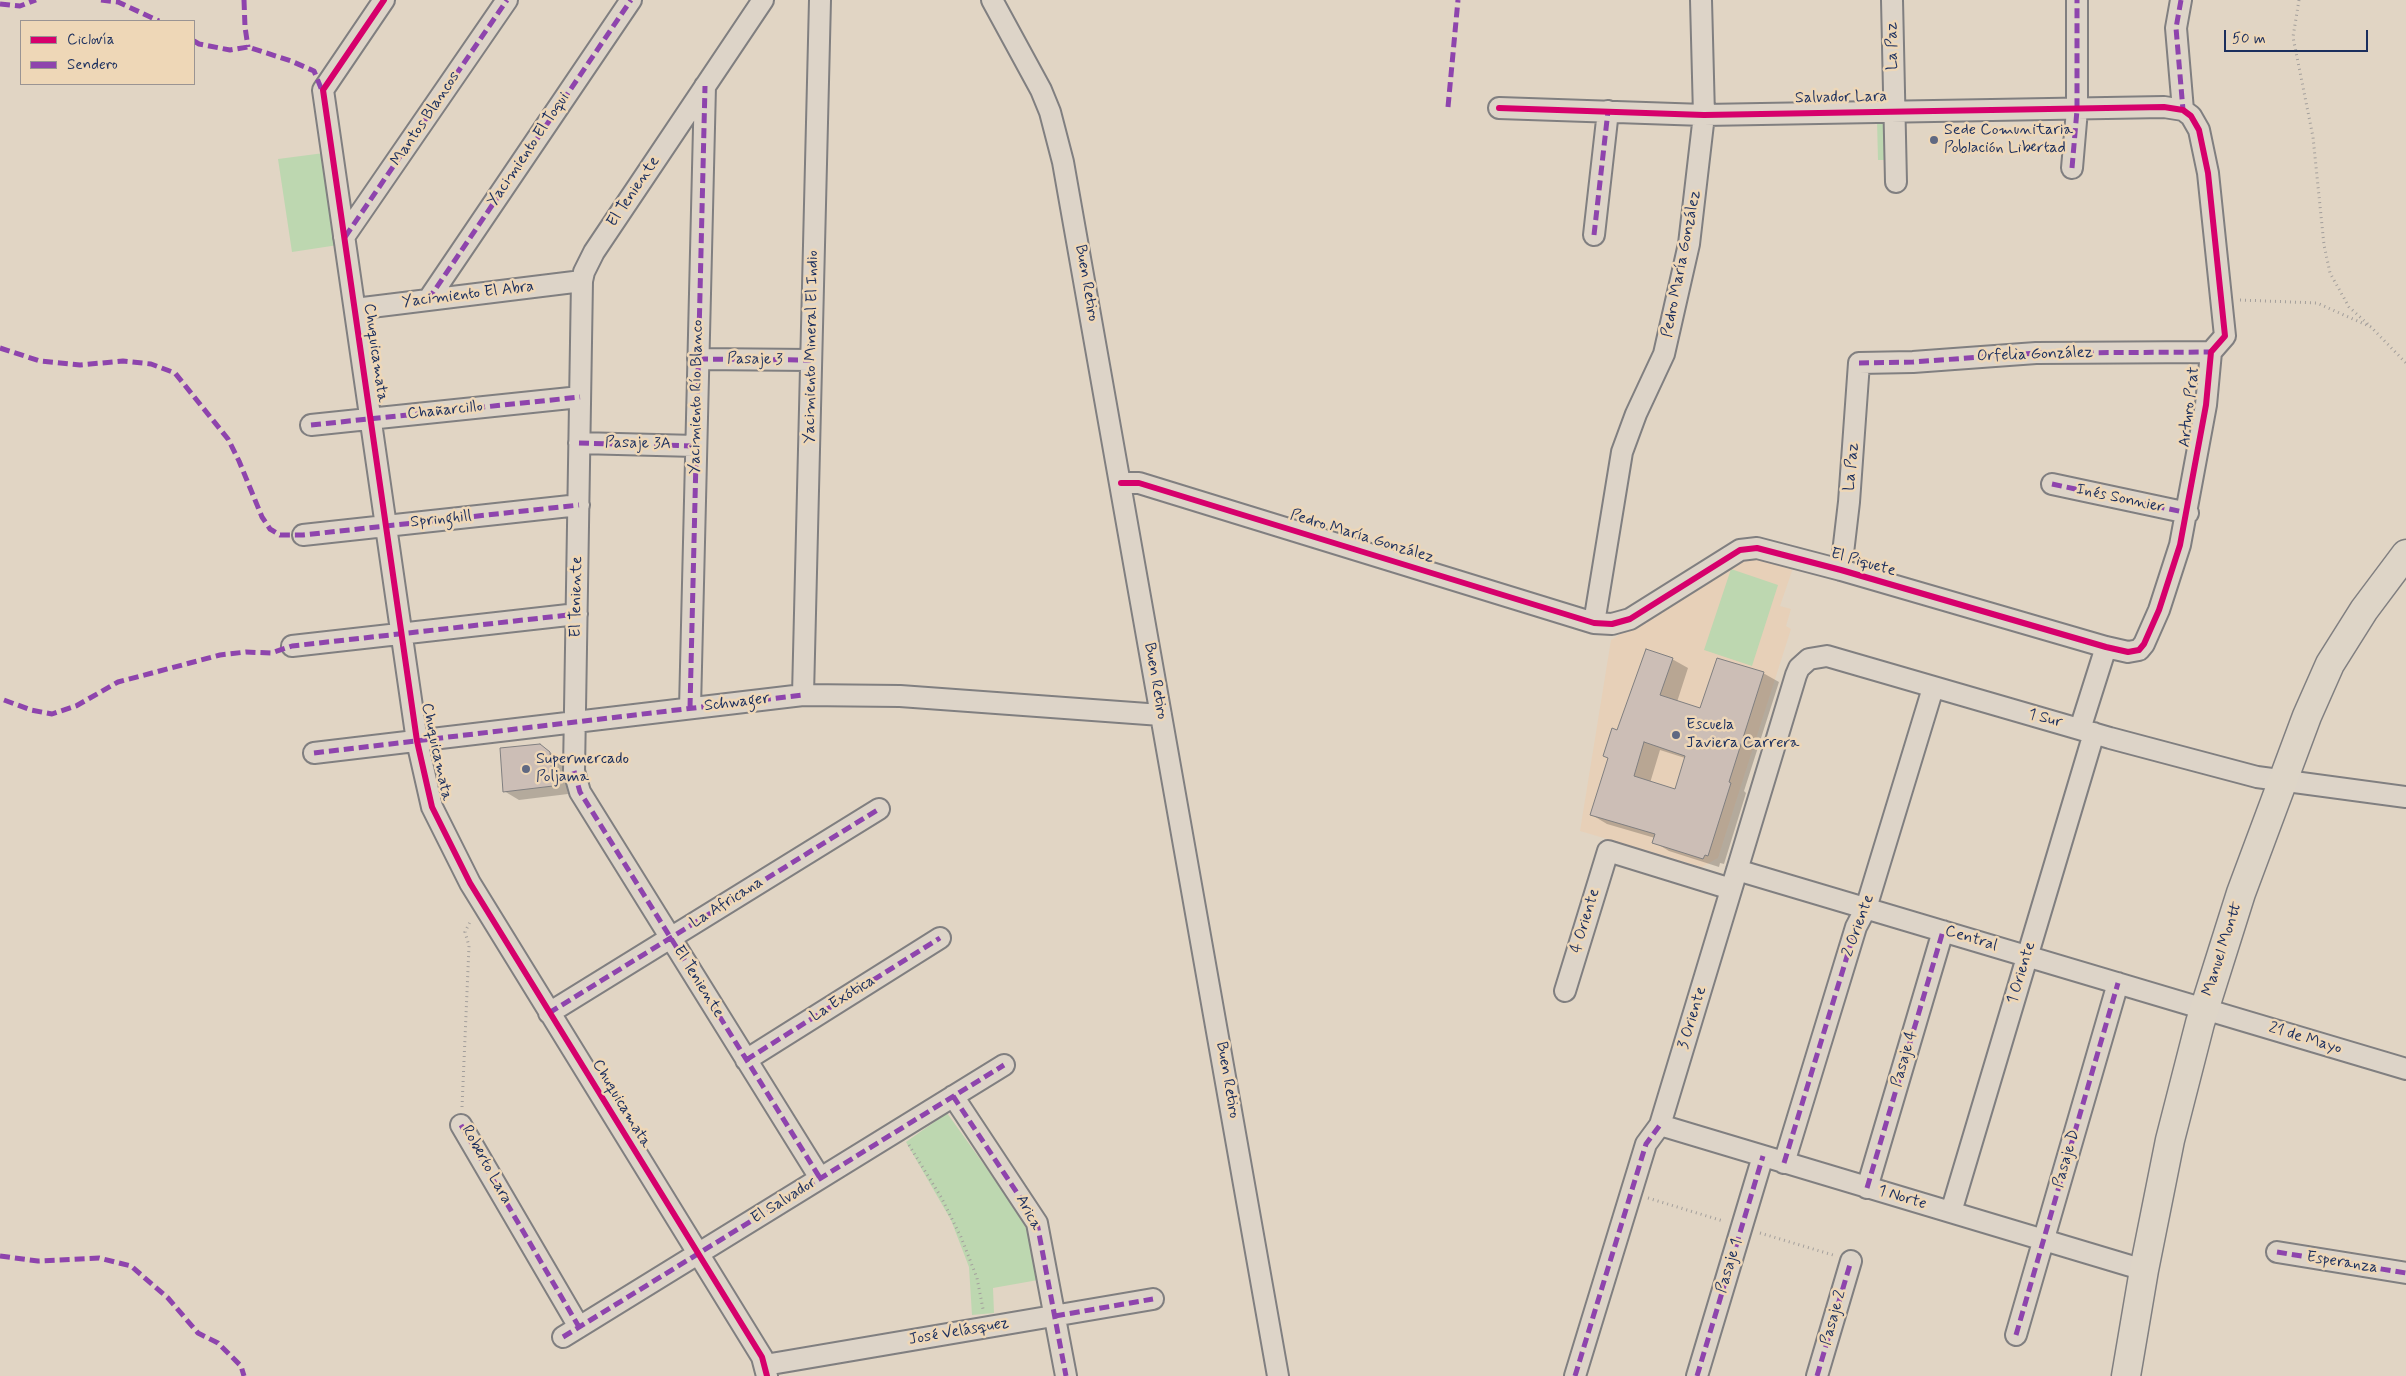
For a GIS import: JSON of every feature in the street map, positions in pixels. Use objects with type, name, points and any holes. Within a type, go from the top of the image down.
[{"type":"main road","name":"Manuel Montt","points":[[2126,1376],[2144,1270],[2168,1149],[2204,1008],[2241,894],[2283,779],[2330,664],[2364,610],[2406,554]]},
{"type":"street","name":"Chuquicamata","points":[[384,0],[323,90],[417,740],[432,806],[462,868],[480,899],[766,1370]]},
{"type":"street","name":"Mantos Blancos","points":[[344,237],[507,0]]},
{"type":"street","name":"Yacimiento El Toqui","points":[[428,300],[630,0]]},
{"type":"street","name":"El Teniente","points":[[763,0],[594,252],[587,263],[582,281],[574,771],[578,786],[670,938],[820,1178]]},
{"type":"street","name":"Yacimiento Mineral El Indio","points":[[804,694],[820,0]]},
{"type":"street","name":"Buen Retiro","points":[[992,0],[1041,90],[1058,137],[1121,483],[1278,1376]]},
{"type":"street","name":"Pedro María González","points":[[1121,483],[1139,483],[1594,623],[1622,452],[1632,423],[1664,354],[1679,296],[1693,218],[1704,116],[1701,0]]},
{"type":"street","name":"La Paz","points":[[1892,0],[1896,182]]},
{"type":"street","points":[[2072,168],[2077,110],[2077,0]]},
{"type":"street","points":[[2181,0],[2176,28],[2182,110]]},
{"type":"street","name":"Yacimiento Río Blanco","points":[[690,708],[705,86]]},
{"type":"street","name":"Salvador Lara","points":[[1499,108],[1704,116],[2164,107],[2182,110]]},
{"type":"street","name":"Arturo Prat","points":[[2139,650],[2148,638],[2178,553],[2188,513],[2206,405],[2210,352],[2225,336],[2205,156],[2195,122],[2182,110]]},
{"type":"street","points":[[1594,235],[1608,111]]},
{"type":"street","name":"Yacimiento El Abra","points":[[355,309],[582,281]]},
{"type":"street","name":"Orfelia González","points":[[1859,363],[1913,362],[2036,353],[2210,352]]},
{"type":"street","name":"Pasaje 3","points":[[698,359],[812,360]]},
{"type":"street","name":"La Paz","points":[[1841,570],[1852,476],[1859,363]]},
{"type":"street","name":"Chañarcillo","points":[[311,425],[580,397]]},
{"type":"street","name":"Pasaje 3A","points":[[580,443],[696,446]]},
{"type":"street","name":"Inés Sonnier","points":[[2052,484],[2188,513]]},
{"type":"street","name":"Springhill","points":[[303,535],[578,505]]},
{"type":"street","name":"El Piquete","points":[[1594,623],[1612,624],[1630,619],[1740,550],[1747,548],[1768,550],[1841,570],[2106,648],[2128,652],[2139,650]]},
{"type":"street","points":[[292,646],[577,614]]},
{"type":"street","name":"1 Oriente","points":[[1951,1212],[2027,956],[2087,731],[2106,648]]},
{"type":"street","name":"1 Sur","points":[[1809,659],[1826,656],[1933,688],[2257,777],[2406,797]]},
{"type":"street","name":"3 Oriente","points":[[1575,1376],[1646,1144],[1660,1125],[1796,675],[1799,668],[1809,659]]},
{"type":"street","name":"2 Oriente","points":[[1784,1163],[1856,927],[1866,908],[1933,688]]},
{"type":"street","name":"Schwager","points":[[314,753],[804,694],[900,696],[1161,715]]},
{"type":"street","name":"La Africana","points":[[549,1013],[879,809]]},
{"type":"street","name":"4 Oriente","points":[[1565,991],[1608,851],[1732,889]]},
{"type":"street","name":"Central","points":[[1737,870],[2204,1008]]},
{"type":"street","name":"Pasaje 4","points":[[1867,1188],[1943,931]]},
{"type":"street","name":"La Exótica","points":[[746,1060],[940,938]]},
{"type":"street","name":"Pasaje D","points":[[2016,1334],[2118,983]]},
{"type":"street","name":"21 de Mayo","points":[[2204,1008],[2406,1069]]},
{"type":"street","name":"El Salvador","points":[[571,1332],[1004,1065]]},
{"type":"street","name":"Arica","points":[[953,1096],[1037,1222],[1066,1376]]},
{"type":"street","name":"Roberto Lara","points":[[462,1125],[571,1332]]},
{"type":"street","name":"1 Norte","points":[[1660,1125],[2144,1270]]},
{"type":"street","name":"Pasaje 1","points":[[1698,1376],[1763,1156]]},
{"type":"street","name":"Esperanza","points":[[2277,1252],[2406,1273]]},
{"type":"street","name":"Pasaje 2","points":[[1817,1376],[1851,1261]]},
{"type":"street","name":"José Velásquez","points":[[766,1370],[987,1327],[1153,1299]]},
{"type":"path","points":[[2300,0],[2293,38],[2313,137],[2324,245],[2330,273],[2349,306],[2406,363]]},
{"type":"path","points":[[2222,299],[2317,303],[2371,326]]},
{"type":"path","points":[[899,1129],[941,1197],[961,1237],[977,1278],[987,1327]]},
{"type":"shaded area","name":"Escuela Javiera Carrera","points":[[1749,555],[1794,565],[1780,606],[1791,609],[1786,626],[1791,629],[1718,858],[1702,867],[1580,831],[1611,640],[1739,557]]},
{"type":"green space","points":[[1892,119],[1893,160],[1878,160],[1877,120]]},
{"type":"green space","points":[[324,153],[338,245],[292,252],[278,159]]},
{"type":"green space","points":[[1731,569],[1778,585],[1752,666],[1704,650]]},
{"type":"green space","points":[[947,1113],[1030,1229],[1038,1280],[993,1288],[994,1313],[972,1315],[969,1267],[951,1220],[906,1142]]},
{"type":"building","points":[[1646,649],[1673,658],[1660,695],[1700,708],[1717,658],[1764,672],[1708,856],[1705,855],[1703,859],[1652,843],[1655,834],[1590,815],[1608,758],[1603,756],[1612,728],[1617,730]],"holes":[[[1644,742],[1685,756],[1675,789],[1634,776]]]},
{"type":"building","name":"Supermercado Poljama","points":[[540,744],[550,752],[553,786],[503,792],[500,748]]},
{"type":"marked path","points":[[0,4],[20,6],[36,0]]},
{"type":"marked path","points":[[101,0],[118,2],[157,20]]},
{"type":"marked path","points":[[244,0],[248,47]]},
{"type":"marked path","points":[[345,237],[507,0]]},
{"type":"marked path","points":[[428,300],[631,0]]},
{"type":"marked path","points":[[1448,107],[1458,0]]},
{"type":"marked path","points":[[2072,168],[2077,110],[2077,0]]},
{"type":"marked path","points":[[2181,0],[2176,28],[2183,110]]},
{"type":"marked path","points":[[195,42],[230,50],[248,47],[291,61],[314,71],[323,93]]},
{"type":"marked path","points":[[690,708],[705,86]]},
{"type":"marked path","points":[[1594,235],[1608,111]]},
{"type":"marked path","points":[[0,348],[40,361],[80,365],[123,361],[151,364],[175,373],[228,439],[262,517],[270,529],[280,535],[303,535],[579,505]]},
{"type":"marked path","points":[[1859,363],[1913,362],[2036,353],[2211,352]]},
{"type":"marked path","points":[[698,359],[811,360]]},
{"type":"marked path","points":[[311,425],[580,397]]},
{"type":"marked path","points":[[579,443],[696,446]]},
{"type":"marked path","points":[[2052,484],[2188,513]]},
{"type":"marked path","points":[[4,700],[31,710],[52,714],[76,706],[118,682],[220,655],[246,652],[271,653],[292,646],[577,614]]},
{"type":"marked path","points":[[314,753],[803,695]]},
{"type":"marked path","points":[[574,771],[580,792],[820,1178]]},
{"type":"marked path","points":[[549,1013],[879,809]]},
{"type":"marked path","points":[[1784,1163],[1856,927],[1866,908]]},
{"type":"marked path","points":[[1867,1188],[1943,931]]},
{"type":"marked path","points":[[746,1060],[940,938]]},
{"type":"marked path","points":[[2016,1335],[2118,983]]},
{"type":"marked path","points":[[563,1337],[1004,1065]]},
{"type":"marked path","points":[[953,1096],[1037,1223],[1066,1376]]},
{"type":"marked path","points":[[461,1125],[579,1327]]},
{"type":"marked path","points":[[1575,1376],[1646,1144],[1660,1125]]},
{"type":"marked path","points":[[1697,1376],[1763,1156]]},
{"type":"marked path","points":[[2277,1252],[2406,1273]]},
{"type":"marked path","points":[[0,1256],[38,1261],[99,1258],[131,1266],[168,1298],[198,1333],[218,1343],[241,1366],[244,1376]]},
{"type":"marked path","points":[[1817,1376],[1851,1261]]},
{"type":"marked path","points":[[1055,1316],[1153,1299]]},
{"type":"cycle path","points":[[384,0],[323,90],[417,741],[432,807],[470,883],[762,1357],[767,1376]]},
{"type":"cycle path","points":[[1121,483],[1139,483],[1594,623],[1612,624],[1630,619],[1740,550],[1757,548],[1841,570],[2106,647],[2128,652],[2139,650],[2144,644],[2159,610],[2180,545],[2206,405],[2211,352],[2225,336],[2208,173],[2199,130],[2191,116],[2183,110],[2164,107],[1704,115],[1499,108]]},
{"type":"place","name":"Sede Comunitaria Población Libertad","points":[[1934,140]]},
{"type":"place","name":"Escuela Javiera Carrera","points":[[1676,735]]},
{"type":"place","name":"Supermercado Poljama","points":[[526,769]]}]
